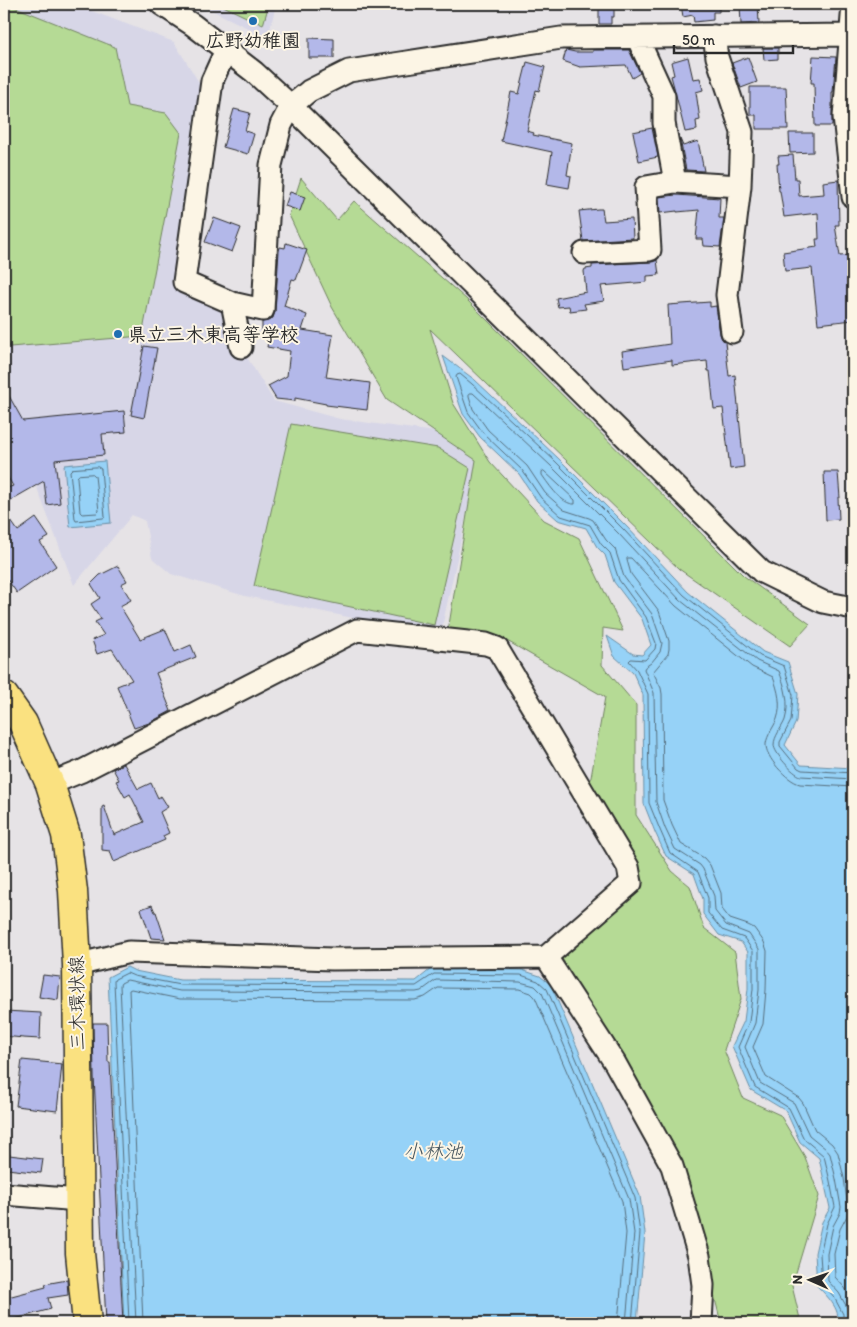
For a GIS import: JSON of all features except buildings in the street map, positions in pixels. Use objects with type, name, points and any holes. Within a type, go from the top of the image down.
[{"type":"main road","name":"三木環状線","points":[[4,696],[23,723],[50,784],[66,835],[73,891],[76,965],[80,1252],[87,1323]]},
{"type":"street","points":[[161,4],[226,50],[292,106],[762,572],[823,602],[853,608]]},
{"type":"street","points":[[853,4],[844,117],[851,152],[853,197]]},
{"type":"street","points":[[226,50],[212,81],[184,282],[232,303],[263,310],[270,165],[281,125],[292,106],[309,90],[349,71],[561,38],[851,35]]},
{"type":"street","points":[[714,36],[717,57],[742,132],[740,186],[727,295],[732,332]]},
{"type":"street","points":[[637,37],[664,96],[664,123],[675,182]]},
{"type":"street","points":[[584,253],[650,250],[646,187],[675,182],[740,186]]},
{"type":"street","points":[[232,303],[241,347]]},
{"type":"street","points":[[50,784],[82,771],[357,630],[486,644],[497,648],[628,867],[630,883],[546,957],[332,959],[129,952],[76,965]]},
{"type":"street","points":[[546,957],[614,1062],[672,1166],[699,1256],[703,1285],[701,1323]]},
{"type":"street","points":[[4,1194],[79,1200]]},
{"type":"shaded area","name":"県立三木東高等学校","points":[[4,4],[73,4],[174,42],[200,84],[202,102],[174,289],[215,303],[229,314],[236,355],[248,359],[274,401],[340,419],[443,433],[479,457],[441,632],[363,620],[245,596],[171,574],[152,558],[145,521],[132,515],[74,585],[31,472],[4,481]]},
{"type":"shaded area","name":"広野幼稚園","points":[[199,4],[276,4],[268,38]]},
{"type":"green space","points":[[4,4],[14,4],[15,7],[115,47],[127,106],[166,113],[181,133],[142,336],[10,347],[4,337]]},
{"type":"green space","points":[[219,4],[269,4],[263,25]]},
{"type":"green space","points":[[301,178],[337,220],[354,201],[466,299],[744,576],[810,624],[790,646],[679,569],[430,329],[453,403],[490,462],[544,520],[579,538],[623,631],[603,628],[602,665],[636,705],[636,815],[672,871],[690,886],[704,928],[735,952],[741,999],[724,1050],[743,1098],[780,1115],[805,1157],[819,1196],[792,1286],[801,1323],[721,1323],[683,1169],[560,955],[644,882],[590,783],[605,697],[500,637],[448,631],[476,460],[387,400],[332,307],[289,215]]},
{"type":"green space","points":[[291,424],[438,448],[470,468],[434,625],[254,586]]},
{"type":"water","points":[[443,356],[475,380],[558,458],[688,592],[763,652],[788,662],[798,694],[796,722],[785,745],[801,765],[853,768],[853,1323],[838,1323],[835,1307],[817,1286],[815,1253],[822,1222],[830,1208],[819,1158],[800,1142],[786,1111],[751,1090],[732,1046],[744,1021],[748,989],[748,952],[741,942],[719,935],[703,914],[703,899],[694,874],[666,856],[644,804],[643,695],[633,673],[614,656],[607,636],[633,654],[642,655],[651,645],[642,619],[614,582],[605,555],[597,547],[586,528],[558,520],[537,501],[519,474],[480,437],[463,414]]},
{"type":"water","points":[[105,461],[111,523],[70,527],[64,465]]},
{"type":"water","name":"小林池","points":[[127,967],[135,971],[180,980],[416,981],[431,969],[522,970],[540,976],[551,985],[640,1196],[645,1233],[637,1323],[124,1323],[108,977]]},
{"type":"place","name":"広野幼稚園","points":[[253,21]]},
{"type":"place","name":"県立三木東高等学校","points":[[118,334]]}]
